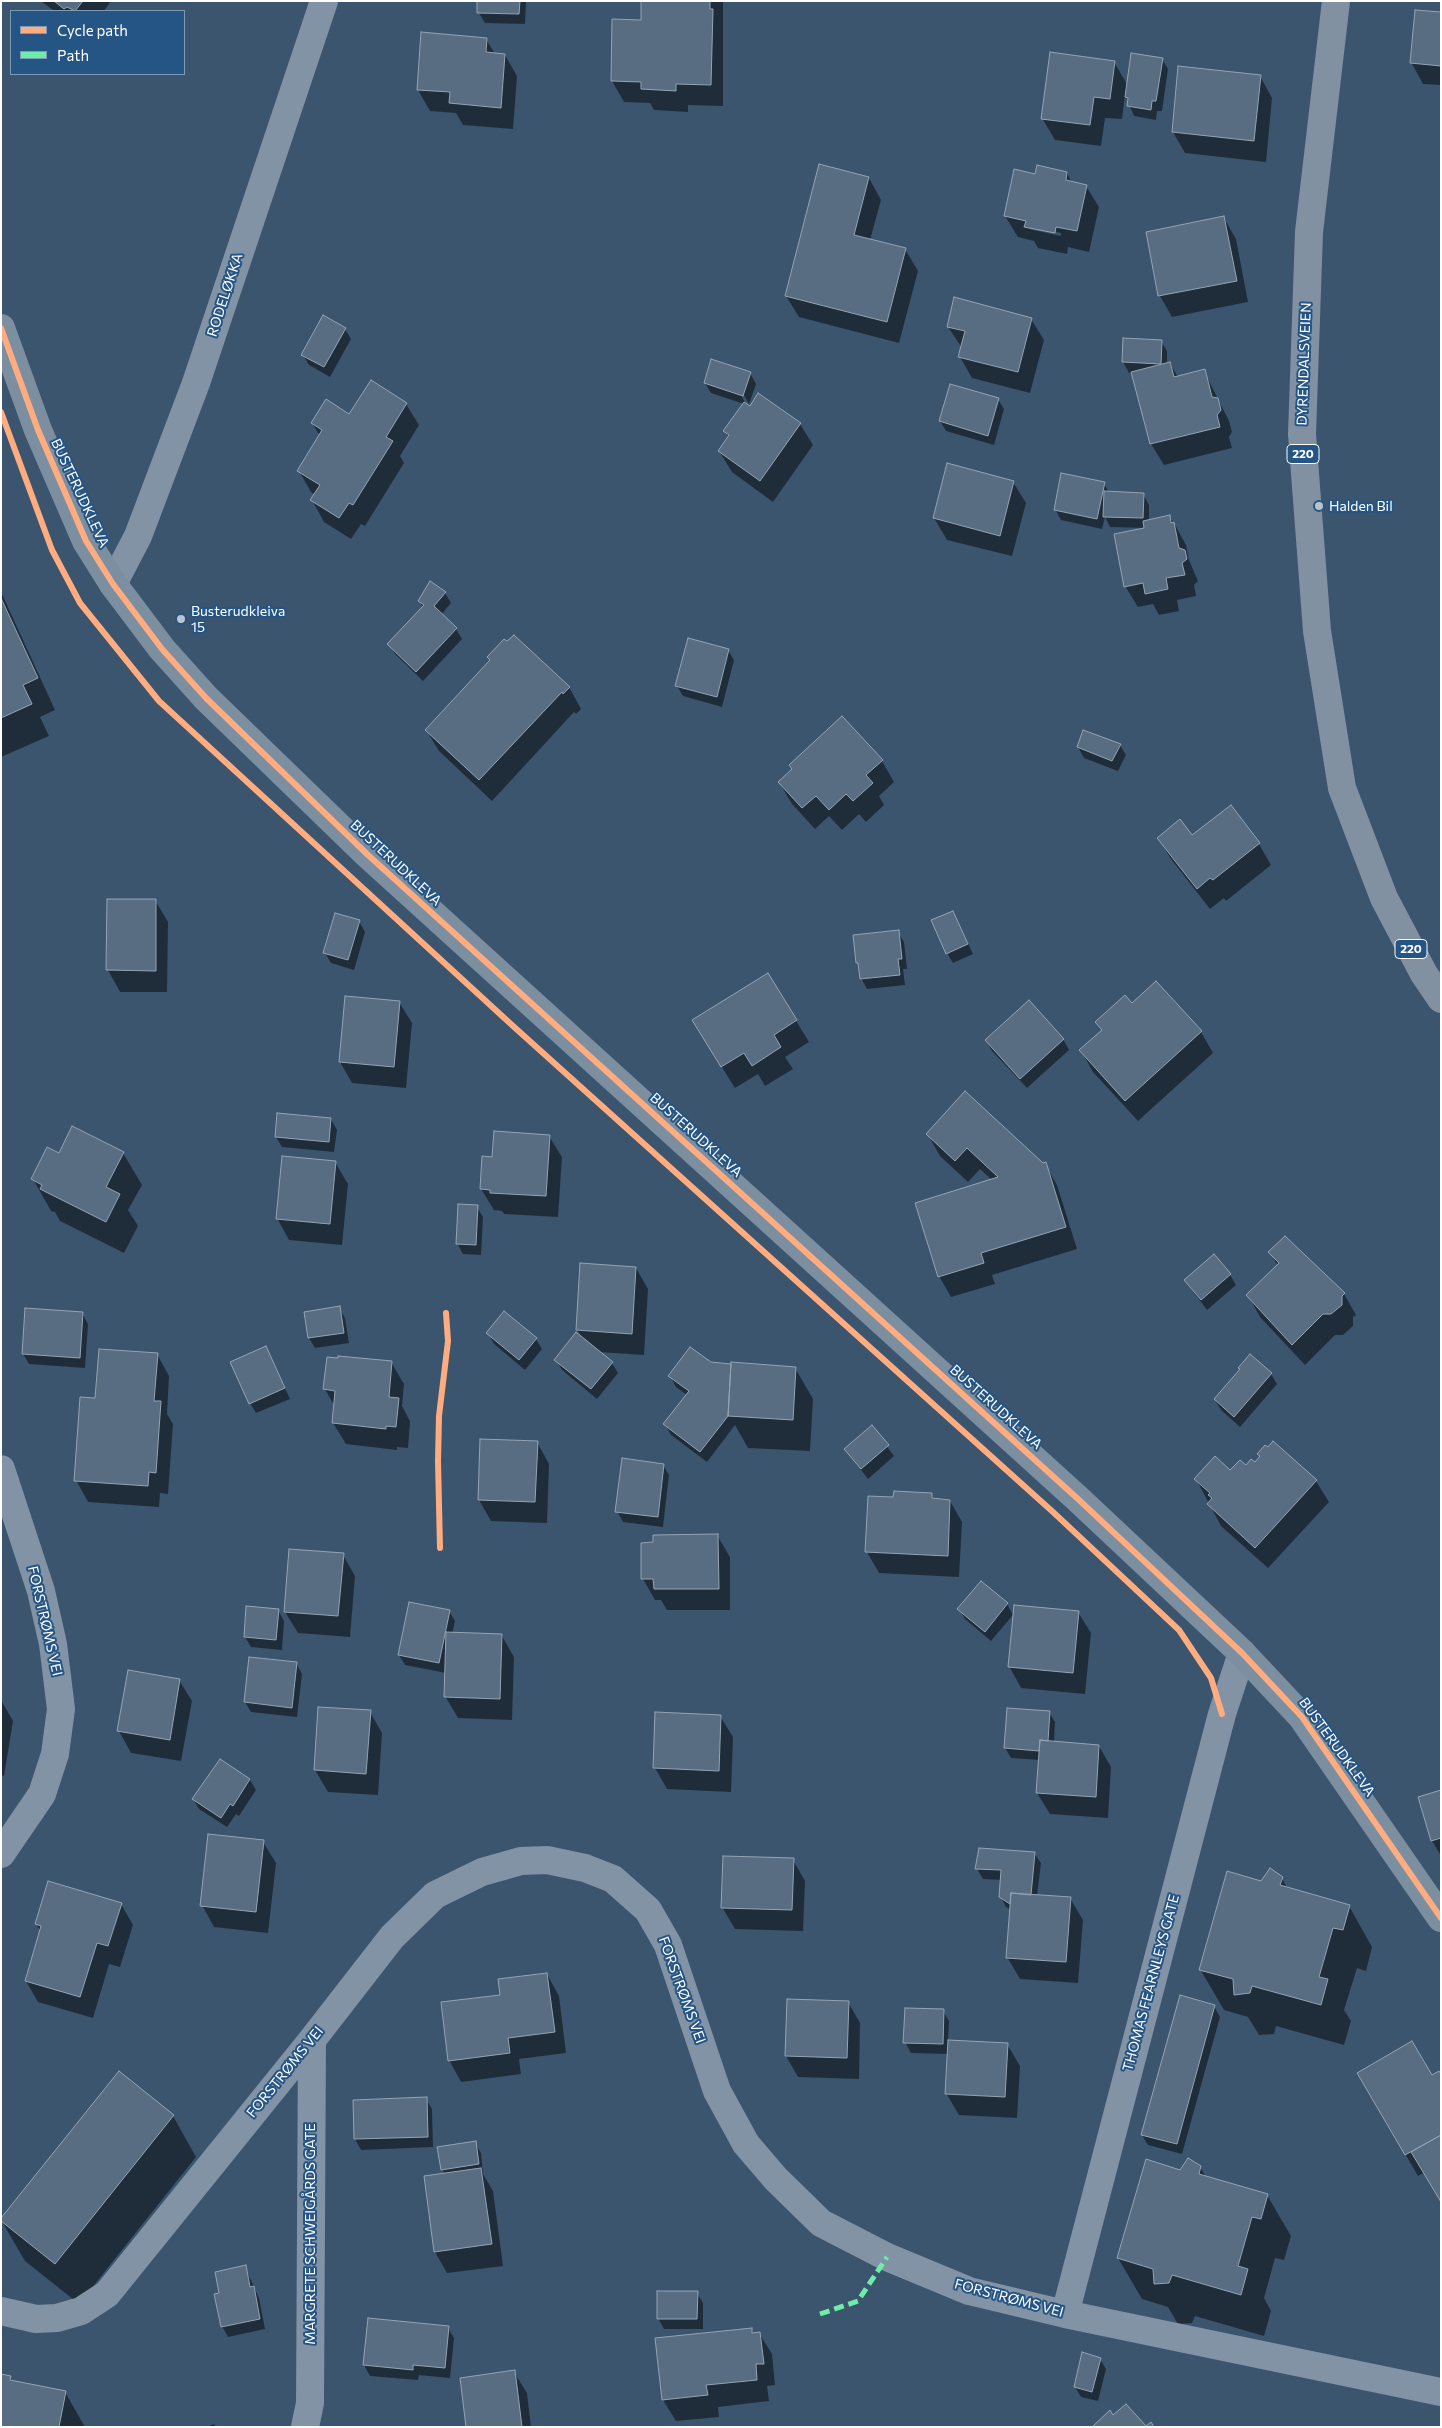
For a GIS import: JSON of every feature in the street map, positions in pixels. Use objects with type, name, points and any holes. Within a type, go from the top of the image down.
[{"type":"main road","name":"DYRENDALSVEIEN","points":[[1336,1],[1309,232],[1302,434],[1317,631],[1342,788],[1384,898],[1424,974],[1441,999]]},
{"type":"street","name":"RODELØKKA","points":[[113,584],[138,536],[196,383],[324,1]]},
{"type":"street","name":"BUSTERUDKLEVA","points":[[1,328],[38,430],[86,540],[113,584],[162,649],[206,698],[368,855],[1064,1486],[1242,1653],[1302,1716],[1441,1918]]},
{"type":"street","name":"FORSTRØMS VEI","points":[[1,1469],[41,1591],[53,1644],[61,1709],[55,1754],[42,1794],[1,1854]]},
{"type":"street","name":"THOMAS FEARNLEYS GATE","points":[[1065,2314],[1220,1721],[1242,1653]]},
{"type":"street","name":"FORSTRØMS VEI","points":[[1,2311],[36,2319],[57,2318],[81,2312],[107,2294],[312,2040],[392,1937],[435,1895],[482,1872],[521,1862],[547,1860],[585,1868],[613,1879],[648,1910],[668,1945],[717,2091],[746,2144],[776,2179],[821,2224],[887,2257],[969,2291],[1065,2314],[1441,2392]]},
{"type":"street","name":"MARGRETE SCHWEIGÅRDS GATE","points":[[305,2427],[310,2403],[312,2040]]},
{"type":"building","points":[[54,1],[83,1],[76,10],[67,7],[64,9]]},
{"type":"building","points":[[477,1],[520,1],[519,14],[477,13]]},
{"type":"building","points":[[641,1],[710,1],[710,9],[713,9],[711,85],[676,84],[676,91],[641,89],[641,82],[611,81],[612,19],[641,20]]},
{"type":"building","points":[[1415,10],[1441,12],[1441,66],[1410,63]]},
{"type":"building","points":[[421,32],[487,38],[486,52],[505,54],[501,108],[449,103],[450,92],[417,90]]},
{"type":"building","points":[[1050,52],[1115,61],[1110,99],[1094,97],[1090,125],[1041,119]]},
{"type":"building","points":[[1131,53],[1163,58],[1156,101],[1152,101],[1151,110],[1127,106],[1128,98],[1125,97]]},
{"type":"building","points":[[1178,66],[1261,75],[1254,141],[1172,132]]},
{"type":"building","points":[[819,164],[869,177],[854,235],[906,248],[887,322],[785,296]]},
{"type":"building","points":[[1037,165],[1067,172],[1066,180],[1087,185],[1077,231],[1056,227],[1055,233],[1024,227],[1026,221],[1004,216],[1014,169],[1035,174]]},
{"type":"building","points":[[1224,216],[1237,281],[1158,296],[1146,232]]},
{"type":"building","points":[[954,297],[1032,318],[1018,372],[958,357],[965,331],[947,327]]},
{"type":"building","points":[[323,315],[346,328],[324,367],[301,355]]},
{"type":"building","points":[[1123,338],[1162,340],[1161,364],[1122,362]]},
{"type":"building","points":[[711,359],[751,372],[743,396],[704,383]]},
{"type":"building","points":[[1170,362],[1174,377],[1205,369],[1212,397],[1218,398],[1221,410],[1217,415],[1220,427],[1150,444],[1131,372]]},
{"type":"building","points":[[371,380],[407,403],[386,437],[393,441],[353,505],[349,503],[339,518],[310,500],[320,485],[297,471],[322,430],[311,423],[326,399],[349,414]]},
{"type":"building","points":[[950,384],[999,398],[988,436],[939,421]]},
{"type":"building","points":[[758,393],[801,423],[760,481],[718,451],[729,435],[723,431],[744,402],[750,406]]},
{"type":"building","points":[[947,463],[1014,481],[1000,536],[933,518]]},
{"type":"building","points":[[1061,473],[1105,482],[1097,519],[1054,510]]},
{"type":"building","points":[[1104,491],[1144,493],[1143,518],[1103,517]]},
{"type":"building","points":[[1170,515],[1171,523],[1174,522],[1179,548],[1185,550],[1187,559],[1182,563],[1185,575],[1166,578],[1168,589],[1145,594],[1143,583],[1124,587],[1114,534],[1144,528],[1143,521]]},
{"type":"building","points":[[430,581],[446,592],[434,606],[457,628],[416,672],[387,644],[424,605],[418,601]]},
{"type":"building","points":[[1,598],[38,678],[23,685],[32,704],[1,718]]},
{"type":"building","points":[[514,635],[570,687],[563,694],[562,692],[479,780],[425,730],[490,660],[487,657],[504,639],[507,641]]},
{"type":"building","points":[[688,638],[729,649],[717,697],[675,686]]},
{"type":"building","points":[[842,716],[883,760],[866,775],[873,783],[853,801],[846,794],[829,810],[816,796],[802,808],[778,782],[792,769],[789,765]]},
{"type":"building","points":[[1083,730],[1121,744],[1112,761],[1077,747]]},
{"type":"building","points":[[1231,805],[1260,843],[1213,880],[1210,878],[1197,889],[1157,838],[1180,819],[1192,835]]},
{"type":"building","points":[[107,899],[156,899],[156,971],[106,970]]},
{"type":"building","points":[[953,911],[968,944],[946,954],[931,920]]},
{"type":"building","points":[[335,913],[360,920],[348,960],[323,953]]},
{"type":"building","points":[[899,930],[902,959],[898,959],[900,975],[860,979],[853,935]]},
{"type":"building","points":[[768,973],[797,1020],[774,1035],[781,1047],[752,1066],[744,1053],[721,1067],[692,1020]]},
{"type":"building","points":[[1156,981],[1202,1031],[1125,1101],[1079,1050],[1102,1030],[1095,1022],[1125,995],[1132,1003]]},
{"type":"building","points":[[345,996],[400,1001],[394,1067],[339,1062]]},
{"type":"building","points":[[1029,1000],[1064,1039],[1020,1079],[985,1040]]},
{"type":"building","points":[[965,1091],[1043,1163],[1046,1162],[1066,1227],[981,1253],[984,1263],[938,1277],[915,1203],[998,1177],[967,1148],[955,1161],[926,1134]]},
{"type":"building","points":[[277,1113],[331,1118],[329,1142],[275,1137]]},
{"type":"building","points":[[72,1126],[124,1152],[106,1187],[120,1194],[106,1222],[40,1189],[42,1185],[31,1179],[47,1147],[59,1153]]},
{"type":"building","points":[[494,1131],[550,1135],[546,1196],[490,1193],[490,1190],[480,1189],[482,1156],[492,1157]]},
{"type":"building","points":[[282,1156],[336,1161],[330,1224],[276,1219]]},
{"type":"building","points":[[458,1204],[478,1205],[476,1245],[456,1244]]},
{"type":"building","points":[[1285,1236],[1345,1293],[1342,1296],[1342,1305],[1331,1314],[1323,1314],[1292,1345],[1246,1295],[1279,1263],[1268,1252]]},
{"type":"building","points":[[1214,1254],[1231,1274],[1201,1300],[1184,1280]]},
{"type":"building","points":[[580,1263],[636,1267],[632,1334],[576,1330]]},
{"type":"building","points":[[340,1306],[344,1333],[308,1338],[304,1312]]},
{"type":"building","points":[[25,1308],[83,1312],[80,1358],[22,1354]]},
{"type":"building","points":[[504,1311],[537,1338],[519,1360],[486,1333]]},
{"type":"building","points":[[576,1332],[613,1362],[591,1389],[554,1360]]},
{"type":"building","points":[[266,1346],[285,1388],[249,1404],[230,1362]]},
{"type":"building","points":[[690,1347],[711,1362],[731,1364],[728,1416],[700,1452],[663,1424],[689,1391],[668,1376]]},
{"type":"building","points":[[99,1349],[158,1353],[154,1401],[161,1401],[156,1473],[149,1472],[148,1486],[74,1481],[80,1397],[95,1398]]},
{"type":"building","points":[[1250,1354],[1272,1373],[1234,1417],[1214,1399],[1240,1369],[1238,1368]]},
{"type":"building","points":[[338,1356],[392,1361],[389,1397],[399,1398],[396,1427],[386,1426],[386,1429],[332,1423],[335,1391],[323,1389],[327,1357],[338,1358]]},
{"type":"building","points":[[731,1362],[796,1367],[793,1420],[728,1416]]},
{"type":"building","points":[[872,1425],[889,1445],[861,1469],[844,1449]]},
{"type":"building","points":[[480,1439],[538,1441],[535,1502],[478,1500]]},
{"type":"building","points":[[1273,1441],[1317,1480],[1255,1548],[1207,1504],[1212,1498],[1208,1495],[1210,1493],[1194,1479],[1215,1456],[1230,1470],[1240,1460],[1246,1465],[1251,1459],[1255,1462],[1260,1456],[1257,1454],[1265,1445],[1268,1447]]},
{"type":"building","points":[[622,1458],[664,1464],[658,1517],[615,1512]]},
{"type":"building","points":[[894,1491],[932,1493],[932,1498],[950,1500],[948,1556],[865,1552],[868,1496],[893,1497]]},
{"type":"building","points":[[718,1534],[719,1589],[654,1589],[653,1579],[641,1579],[641,1543],[653,1542],[653,1535]]},
{"type":"building","points":[[289,1549],[344,1553],[338,1616],[284,1612]]},
{"type":"building","points":[[981,1581],[1008,1603],[985,1632],[957,1609]]},
{"type":"building","points":[[409,1602],[450,1610],[439,1663],[398,1655]]},
{"type":"building","points":[[1014,1605],[1079,1611],[1073,1673],[1008,1667]]},
{"type":"building","points":[[246,1606],[279,1609],[276,1640],[244,1637]]},
{"type":"building","points":[[446,1632],[502,1634],[500,1699],[444,1697]]},
{"type":"building","points":[[249,1657],[297,1662],[292,1708],[244,1702]]},
{"type":"building","points":[[128,1670],[180,1679],[170,1740],[117,1731]]},
{"type":"building","points":[[318,1707],[371,1710],[366,1774],[314,1770]]},
{"type":"building","points":[[1007,1708],[1050,1711],[1048,1741],[1040,1740],[1039,1751],[1004,1748]]},
{"type":"building","points":[[655,1712],[721,1715],[719,1771],[653,1768]]},
{"type":"building","points":[[1040,1740],[1099,1745],[1096,1797],[1036,1793]]},
{"type":"building","points":[[220,1759],[250,1779],[233,1806],[230,1804],[221,1818],[192,1799]]},
{"type":"building","points":[[1441,1790],[1441,1838],[1431,1841],[1418,1797]]},
{"type":"building","points":[[208,1834],[264,1840],[256,1912],[200,1906]]},
{"type":"building","points":[[979,1848],[1035,1852],[1031,1895],[1011,1893],[1010,1904],[999,1897],[1001,1870],[975,1869]]},
{"type":"building","points":[[723,1856],[794,1858],[792,1910],[721,1908]]},
{"type":"building","points":[[1270,1868],[1283,1877],[1280,1885],[1350,1905],[1343,1930],[1333,1928],[1319,1977],[1328,1979],[1321,2005],[1252,1986],[1250,1993],[1234,1995],[1233,1979],[1199,1970],[1227,1871],[1261,1881]]},
{"type":"building","points":[[48,1881],[122,1903],[108,1946],[97,1943],[80,1997],[25,1981],[41,1926],[35,1924]]},
{"type":"building","points":[[1011,1893],[1071,1897],[1066,1962],[1006,1958]]},
{"type":"building","points":[[547,1973],[555,2032],[508,2038],[510,2053],[448,2061],[441,2002],[500,1995],[498,1979]]},
{"type":"building","points":[[1180,1995],[1215,2005],[1177,2144],[1141,2135]]},
{"type":"building","points":[[787,1999],[849,2001],[847,2058],[785,2056]]},
{"type":"building","points":[[905,2008],[944,2009],[943,2044],[903,2043]]},
{"type":"building","points":[[948,2040],[1008,2043],[1005,2097],[945,2094]]},
{"type":"building","points":[[1412,2041],[1432,2075],[1439,2071],[1441,2074],[1441,2135],[1405,2155],[1357,2073]]},
{"type":"building","points":[[119,2071],[174,2115],[55,2264],[1,2221],[1,2218]]},
{"type":"building","points":[[427,2097],[428,2137],[354,2139],[353,2100]]},
{"type":"building","points":[[1441,2135],[1441,2202],[1411,2152]]},
{"type":"building","points":[[476,2141],[479,2164],[441,2170],[437,2147]]},
{"type":"building","points":[[1188,2158],[1201,2166],[1199,2174],[1268,2194],[1261,2219],[1252,2217],[1238,2266],[1248,2269],[1241,2295],[1172,2275],[1169,2283],[1154,2284],[1153,2269],[1117,2258],[1146,2159],[1180,2170]]},
{"type":"building","points":[[481,2168],[492,2244],[434,2252],[424,2176]]},
{"type":"building","points":[[246,2265],[250,2287],[254,2286],[260,2319],[221,2327],[214,2294],[219,2293],[215,2272]]},
{"type":"building","points":[[657,2291],[698,2291],[697,2319],[657,2319]]},
{"type":"building","points":[[368,2318],[449,2326],[445,2368],[413,2365],[413,2370],[363,2365]]},
{"type":"building","points":[[752,2328],[752,2333],[760,2332],[764,2364],[756,2364],[757,2380],[706,2385],[708,2395],[662,2400],[655,2338]]},
{"type":"building","points":[[1082,2352],[1101,2358],[1092,2392],[1074,2387]]},
{"type":"building","points":[[515,2370],[522,2427],[466,2427],[460,2378]]},
{"type":"building","points":[[1,2374],[11,2376],[10,2380],[66,2391],[59,2427],[1,2427]]},
{"type":"building","points":[[1126,2404],[1146,2426],[1151,2422],[1154,2427],[1092,2427],[1110,2410],[1113,2415]]},
{"type":"marked path","points":[[820,2314],[858,2301],[887,2257]]},
{"type":"cycle path","points":[[1,328],[38,430],[86,541],[113,584],[162,649],[206,698],[368,855],[1078,1499],[1242,1653],[1302,1717],[1441,1918]]},
{"type":"cycle path","points":[[1,412],[52,550],[80,603],[159,701],[513,1026],[1053,1512],[1179,1630],[1211,1678],[1222,1714]]},
{"type":"cycle path","points":[[440,1548],[439,1416],[448,1341],[446,1313]]},
{"type":"place","name":"Halden Bil","points":[[1319,506]]},
{"type":"place","name":"Busterudkleiva 15","points":[[181,619]]}]
